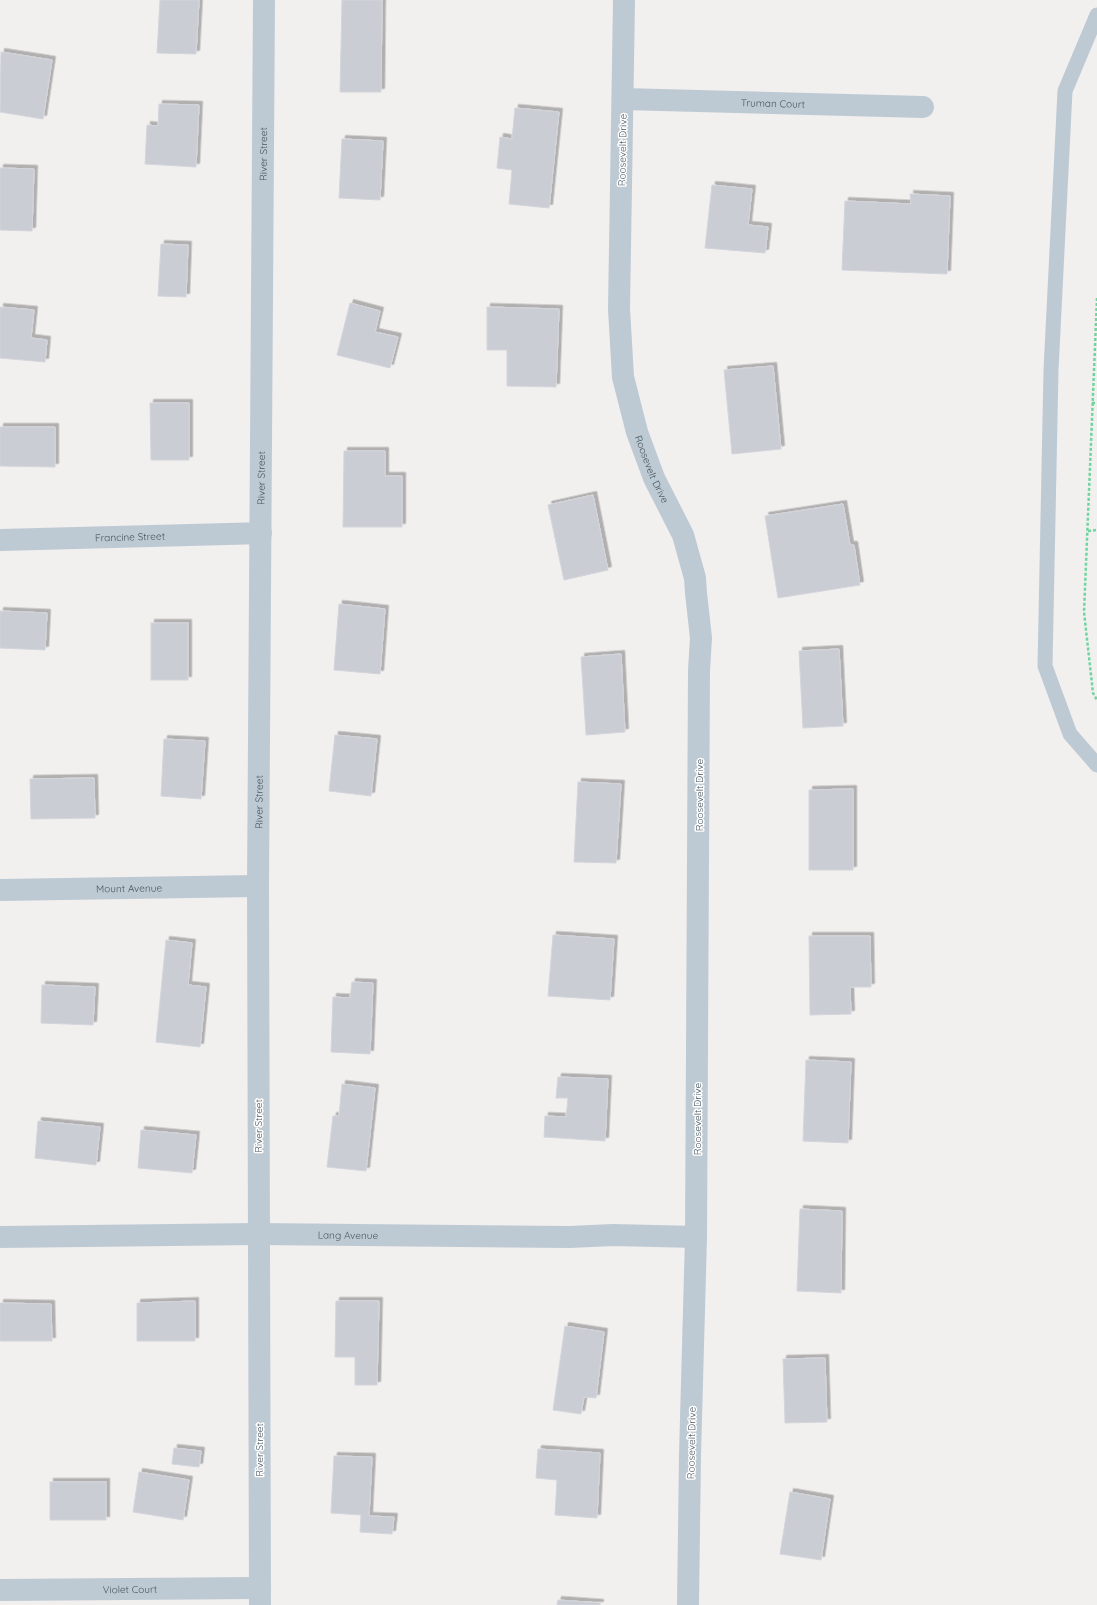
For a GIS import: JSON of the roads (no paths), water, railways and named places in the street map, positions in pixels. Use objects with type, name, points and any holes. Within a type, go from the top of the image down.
[{"type":"street","name":"River Street","points":[[260,1597],[258,886],[264,0]]},
{"type":"street","name":"Roosevelt Drive","points":[[624,0],[619,309],[623,377],[637,432],[654,478],[683,535],[696,578],[696,593],[701,638],[699,670],[696,1237],[690,1455],[688,1605]]},
{"type":"street","name":"Truman Court","points":[[623,99],[923,107]]},
{"type":"street","name":"Francine Street","points":[[0,540],[261,533]]},
{"type":"street","name":"Mount Avenue","points":[[0,890],[258,886]]},
{"type":"street","name":"Lang Avenue","points":[[0,1237],[258,1234],[570,1237],[614,1235],[696,1237]]},
{"type":"street","name":"Violet Court","points":[[0,1590],[260,1597]]},
{"type":"lane","points":[[1097,15],[1065,92],[1051,370],[1045,666],[1070,734],[1097,764]]}]
